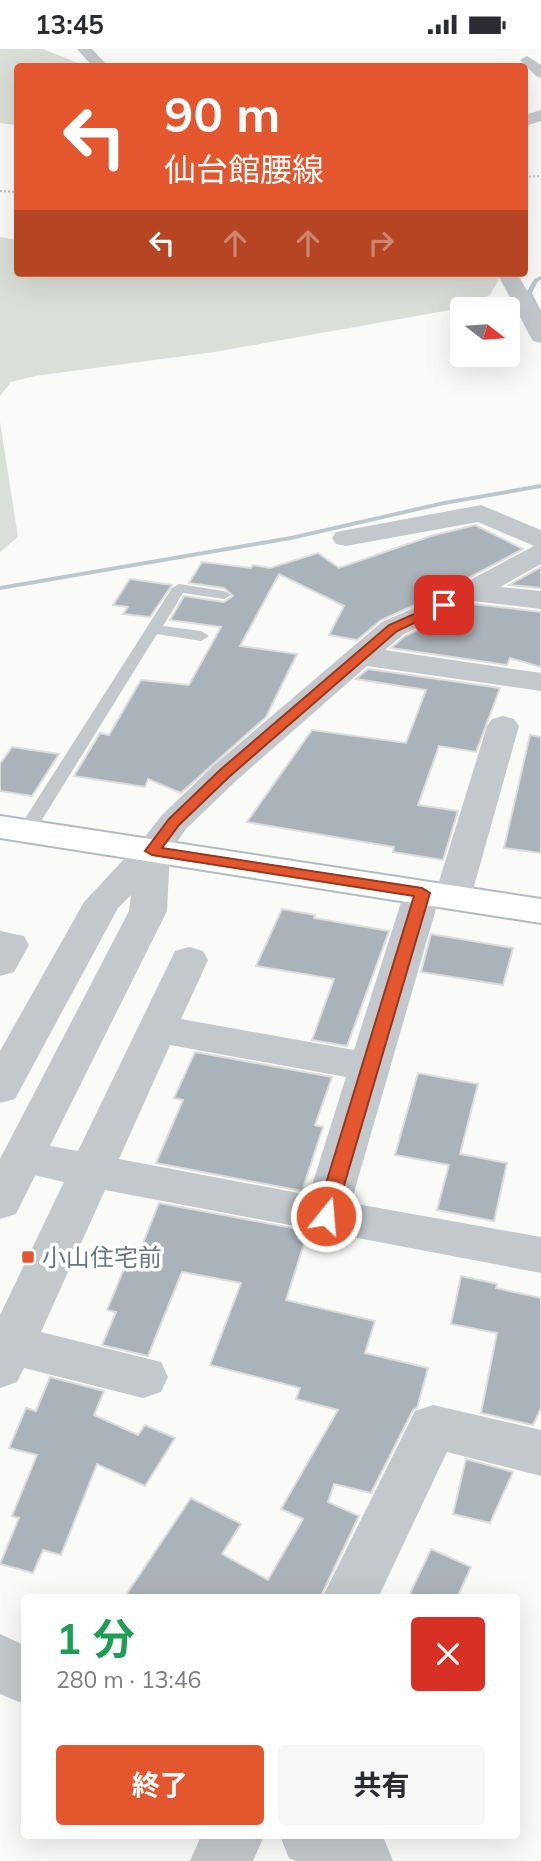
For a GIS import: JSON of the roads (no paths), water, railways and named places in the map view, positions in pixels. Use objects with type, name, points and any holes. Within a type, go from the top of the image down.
[{"type":"main road","points":[[13,829],[541,911]]},
{"type":"street","points":[[84,49],[98,63]]},
{"type":"street","points":[[527,60],[541,73]]},
{"type":"street","points":[[509,277],[541,336]]},
{"type":"street","points":[[346,538],[481,513],[541,540]]},
{"type":"street","points":[[0,1088],[103,902],[152,851],[174,822],[225,773],[393,628],[541,553]]},
{"type":"street","points":[[468,592],[541,600]]},
{"type":"street","points":[[362,656],[541,682]]},
{"type":"street","points":[[326,1216],[370,1067],[503,726]]},
{"type":"street","points":[[0,1202],[148,911],[152,851]]},
{"type":"street","points":[[0,943],[10,945],[0,963]]},
{"type":"street","points":[[143,1377],[5,1356],[188,960]]},
{"type":"street","points":[[173,1032],[370,1067]]},
{"type":"street","points":[[23,1157],[90,1172],[541,1255]]},
{"type":"street","points":[[352,1594],[433,1427],[541,1453]]},
{"type":"street","points":[[0,1661],[21,1674]]},
{"type":"street","points":[[221,1861],[232,1839]]},
{"type":"street","points":[[317,1839],[362,1861]]},
{"type":"lane","points":[[13,829],[179,588],[224,595]]},
{"type":"lane","points":[[153,629],[201,636]]},
{"type":"waterway","points":[[541,278],[536,280],[529,293],[541,317]]},
{"type":"waterway","points":[[0,588],[291,538],[444,503],[541,486]]},
{"type":"place","name":"小山住宅前","points":[[28,1257]]}]
